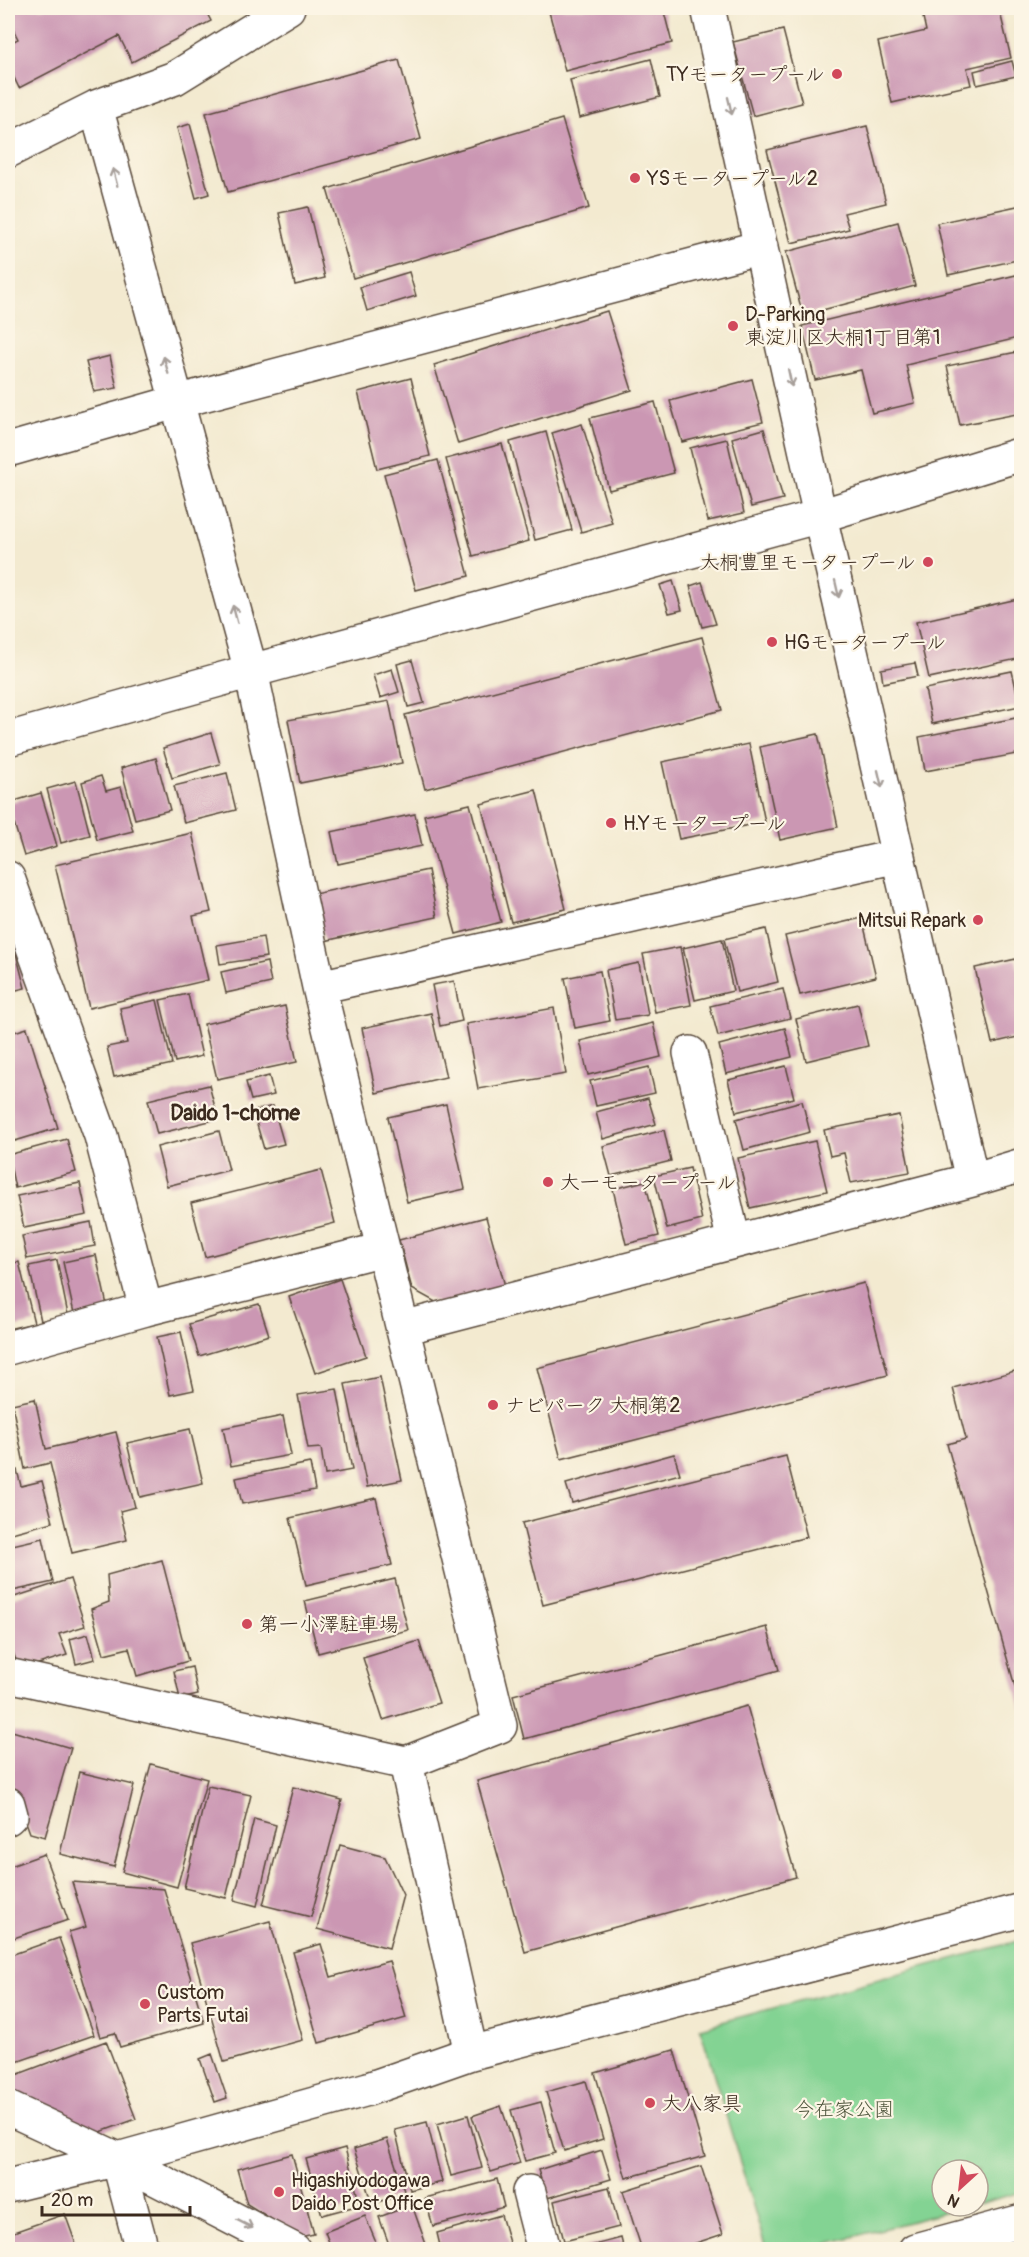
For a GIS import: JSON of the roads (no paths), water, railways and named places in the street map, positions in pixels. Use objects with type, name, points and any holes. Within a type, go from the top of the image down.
[{"type":"street","points":[[8,151],[96,107],[175,78],[288,8]]},
{"type":"street","points":[[708,8],[820,516],[972,1180]]},
{"type":"street","points":[[8,1675],[406,1762],[500,1726],[319,987],[250,670],[96,107]]},
{"type":"street","points":[[8,450],[176,402],[761,248]]},
{"type":"street","points":[[8,739],[250,670],[820,516],[1022,454]]},
{"type":"street","points":[[319,987],[898,856]]},
{"type":"street","points":[[8,878],[101,1136],[146,1309]]},
{"type":"street","points":[[690,1053],[734,1242]]},
{"type":"street","points":[[403,1328],[1022,1165]]},
{"type":"street","points":[[8,1348],[146,1309],[383,1249]]},
{"type":"street","points":[[406,1762],[471,2053]]},
{"type":"street","points":[[8,1804],[11,1815],[8,1818]]},
{"type":"street","points":[[8,2186],[118,2159],[368,2089],[471,2053],[1022,1910]]},
{"type":"street","points":[[8,2108],[118,2159],[294,2250]]},
{"type":"street","points":[[118,2159],[142,2250]]},
{"type":"street","points":[[529,2192],[544,2250]]},
{"type":"street","points":[[915,2250],[1022,2220]]},
{"type":"place","name":"TYモータープール","points":[[837,74]]},
{"type":"place","name":"YSモータープール2","points":[[635,178]]},
{"type":"place","name":"D-Parking 東淀川区大桐1丁目第1","points":[[733,326]]},
{"type":"place","name":"大桐豊里モータープール","points":[[928,562]]},
{"type":"place","name":"HGモータープール","points":[[772,642]]},
{"type":"place","name":"H.Yモータープール","points":[[611,823]]},
{"type":"place","name":"Mitsui Repark","points":[[978,920]]},
{"type":"place","name":"大一モータープール","points":[[548,1182]]},
{"type":"place","name":"ナビパーク 大桐第2","points":[[493,1405]]},
{"type":"place","name":"第一小澤駐車場","points":[[247,1624]]},
{"type":"place","name":"Custom Parts Futai","points":[[145,2004]]},
{"type":"place","name":"大八家具","points":[[650,2103]]},
{"type":"place","name":"Higashiyodogawa Daido Post Office","points":[[279,2192]]},
{"type":"district","name":"Daido 1-chome","points":[[235,1113]]},
{"type":"park label","name":"今在家公園","points":[[844,2109]]}]
